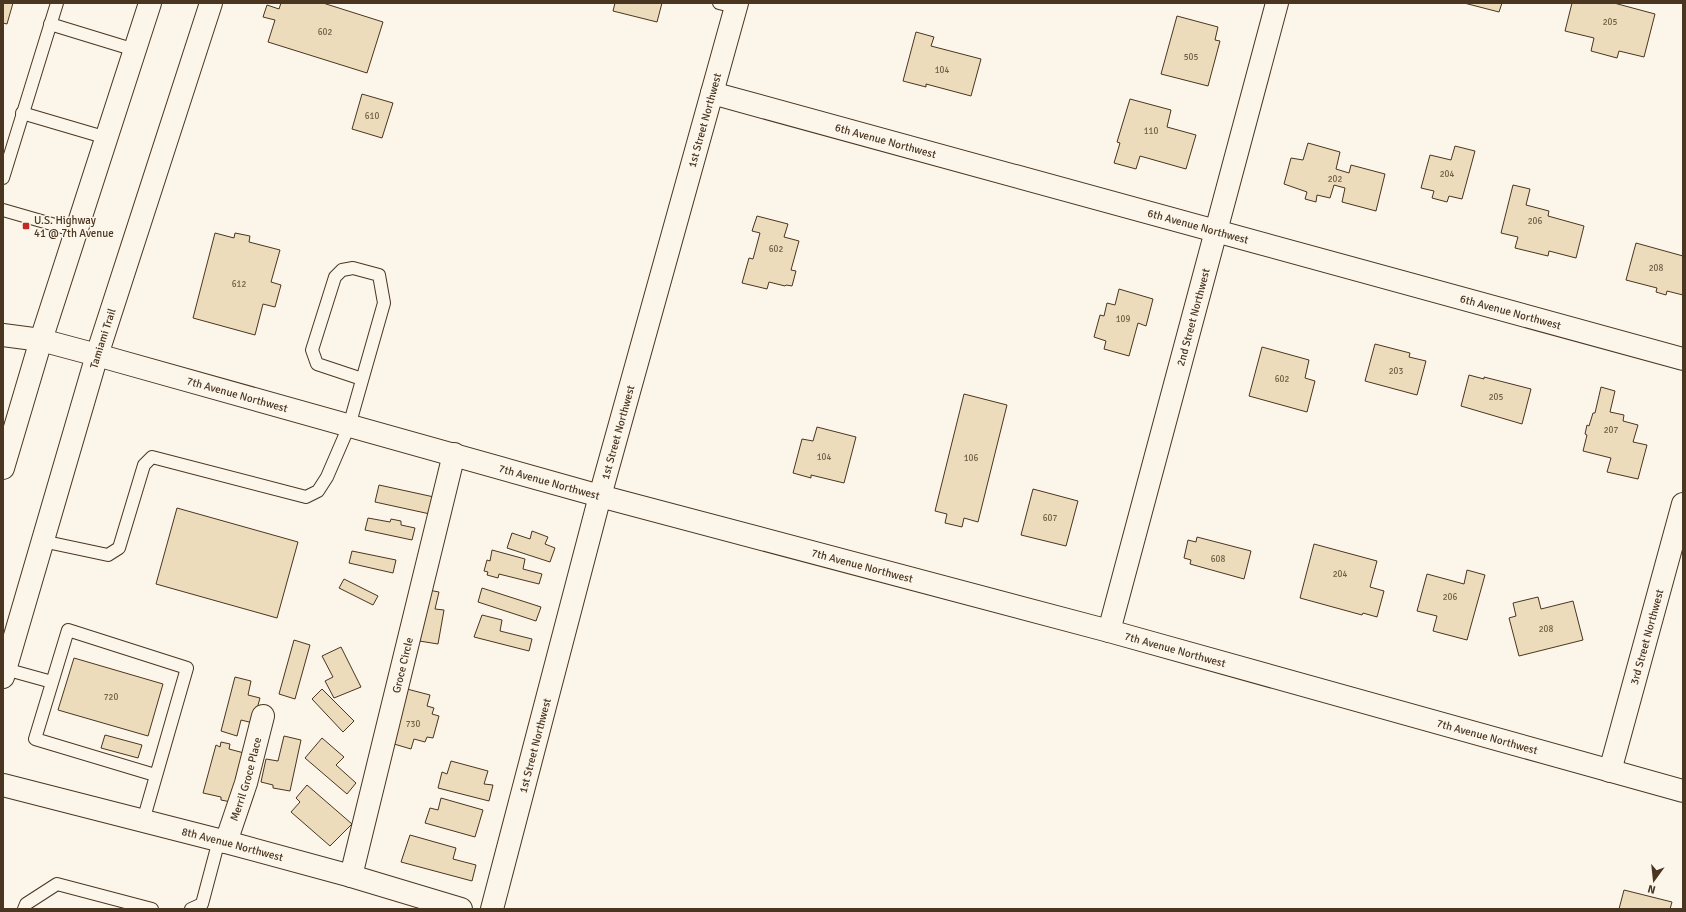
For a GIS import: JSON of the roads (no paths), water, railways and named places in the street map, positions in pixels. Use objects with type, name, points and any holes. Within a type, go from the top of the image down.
[{"type":"street","points":[[3,468],[41,340],[150,3]]},
{"type":"street","name":"Tamiami Trail","points":[[4,673],[97,354],[211,3]]},
{"type":"street","name":"2nd Street Northwest","points":[[1109,631],[1277,3]]},
{"type":"street","name":"1st Street Northwest","points":[[492,909],[600,496],[712,93],[730,4]]},
{"type":"street","name":"6th Avenue Northwest","points":[[712,93],[1683,359]]},
{"type":"street","name":"7th Avenue Northwest","points":[[3,335],[41,340],[97,354],[600,496],[1109,631],[1683,791]]},
{"type":"street","name":"Groce Circle","points":[[351,876],[454,454]]},
{"type":"street","name":"3rd Street Northwest","points":[[1610,771],[1683,504]]},
{"type":"street","name":"Merril Groce Place","points":[[223,841],[246,783],[263,716]]},
{"type":"street","name":"8th Avenue Northwest","points":[[3,785],[223,841],[351,876],[461,909]]},
{"type":"lane","points":[[3,178],[57,3]]},
{"type":"lane","points":[[50,24],[135,50]]},
{"type":"lane","points":[[22,114],[107,138]]},
{"type":"lane","points":[[3,210],[76,231]]},
{"type":"lane","points":[[42,541],[108,555],[119,548],[144,465],[152,457],[306,497],[318,491],[327,477],[349,426],[384,303],[380,275],[353,268],[342,270],[334,277],[312,350],[317,364],[362,379]]},
{"type":"lane","points":[[143,821],[155,774],[188,668],[68,630],[35,739],[155,774]]},
{"type":"lane","points":[[4,673],[52,682]]},
{"type":"lane","points":[[191,909],[202,904],[223,841]]},
{"type":"lane","points":[[24,909],[26,904],[57,884],[152,909]]},
{"type":"place","name":"U.S. Highway 41 @ 7th Avenue","points":[[26,226]]}]
